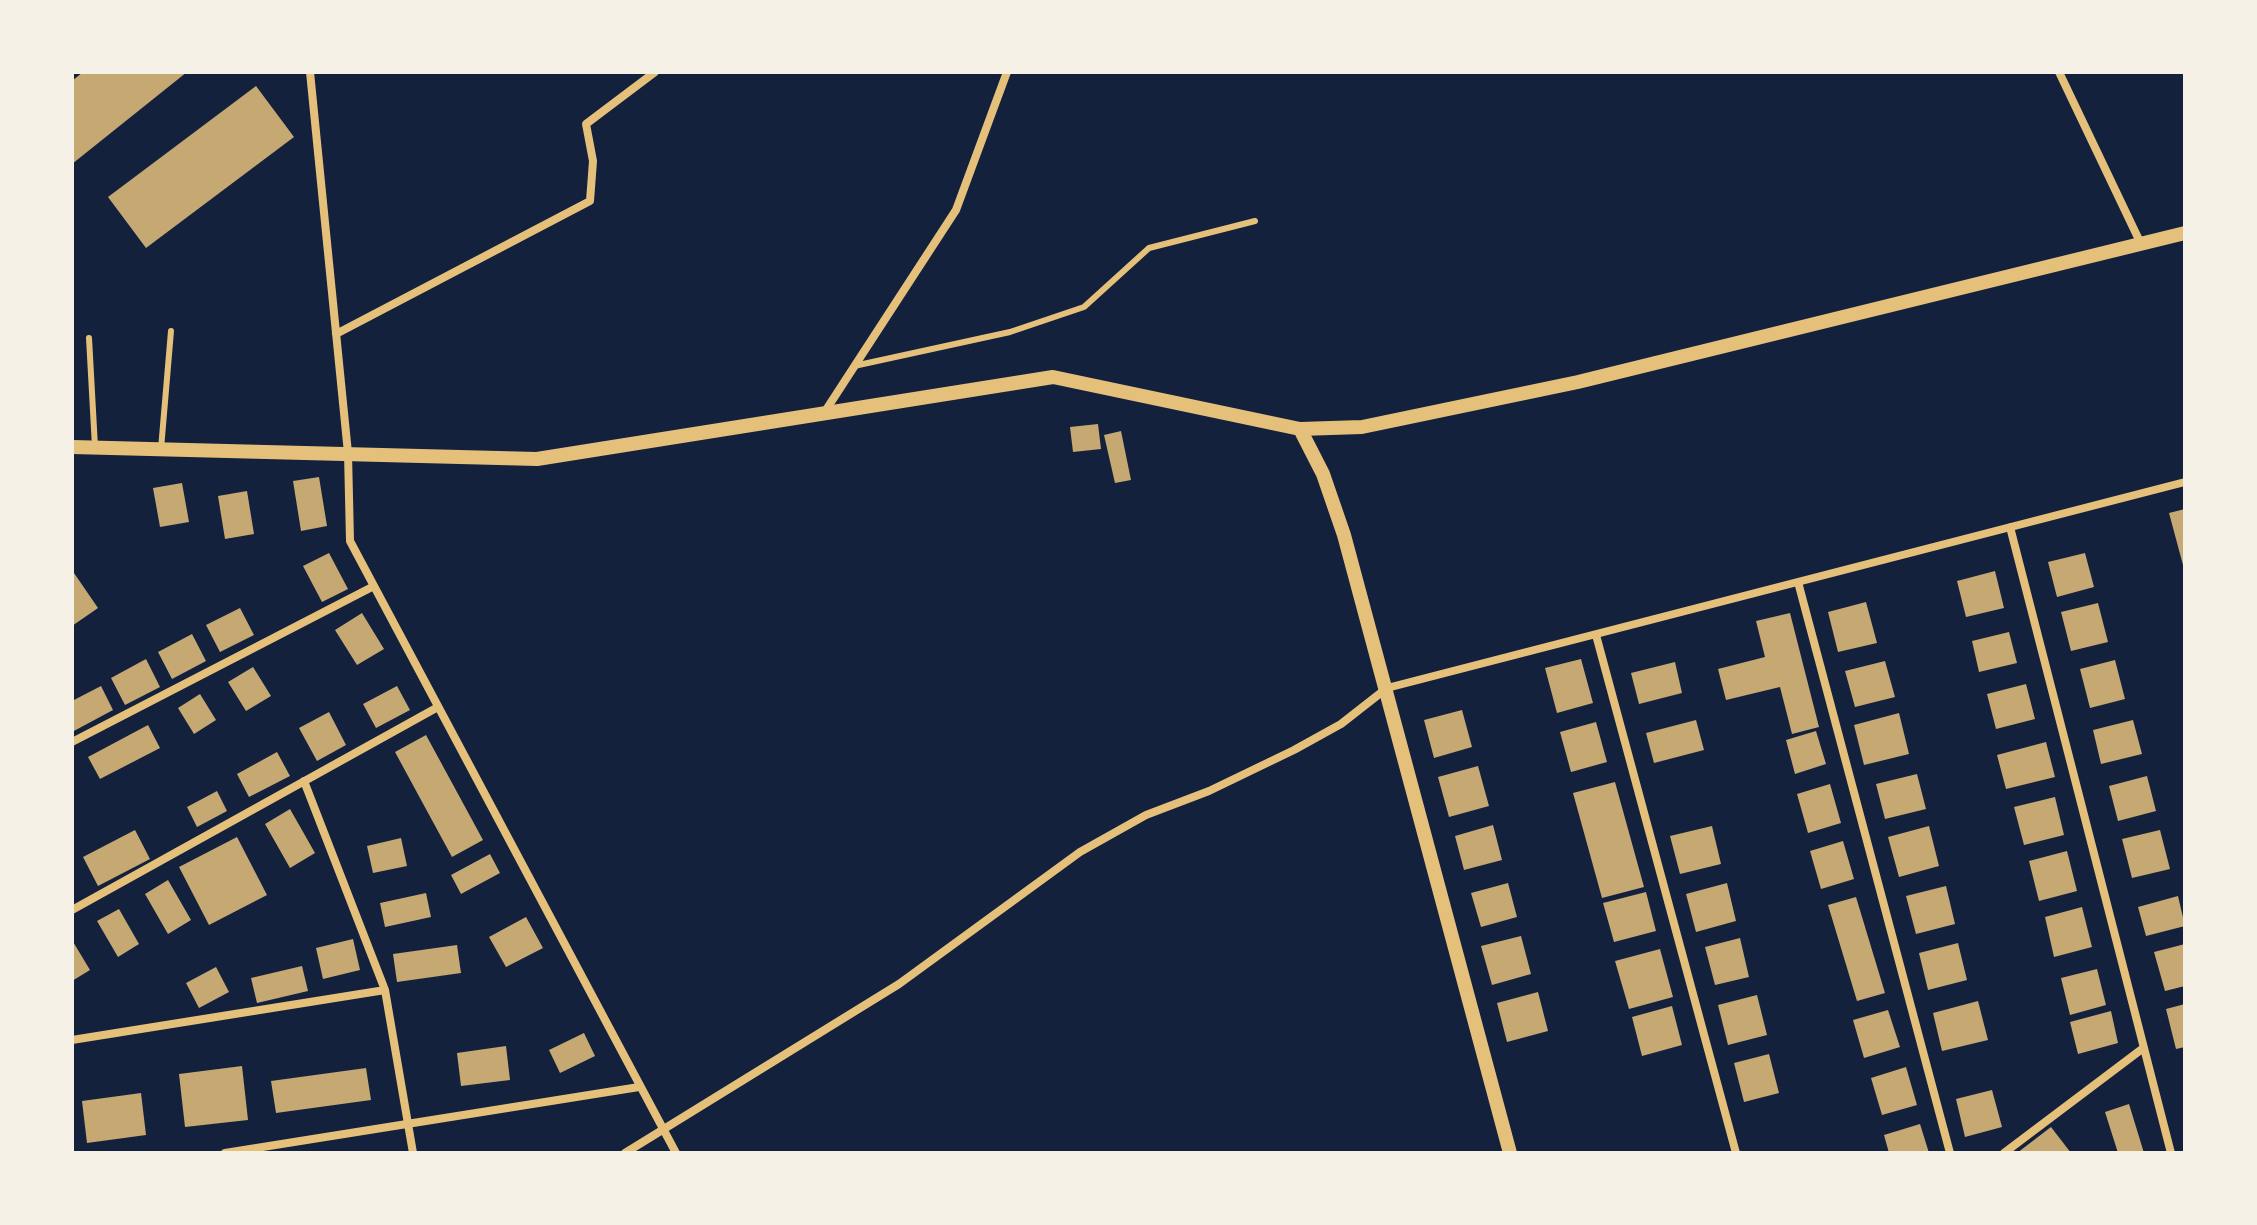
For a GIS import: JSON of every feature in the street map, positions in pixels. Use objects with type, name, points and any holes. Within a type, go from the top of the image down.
[{"type":"street","points":[[310,72],[348,453],[350,541],[676,1153]]},
{"type":"street","points":[[336,334],[590,201],[593,161],[586,124],[655,72]]},
{"type":"street","points":[[823,413],[956,210],[1007,72]]},
{"type":"street","points":[[2059,72],[2141,244]]},
{"type":"street","points":[[72,447],[537,459],[1053,377],[1300,429],[1362,427],[1578,382],[2185,233]]},
{"type":"street","points":[[1300,429],[1323,474],[1340,523],[1510,1153]]},
{"type":"street","points":[[625,1153],[899,984],[1080,852],[1146,815],[1209,791],[1294,750],[1341,724],[1387,688],[2185,482]]},
{"type":"street","points":[[2010,527],[2171,1153]]},
{"type":"street","points":[[1798,582],[1950,1153]]},
{"type":"street","points":[[72,742],[374,586]]},
{"type":"street","points":[[1596,635],[1736,1153]]},
{"type":"street","points":[[72,910],[438,707]]},
{"type":"street","points":[[304,781],[385,990],[413,1153]]},
{"type":"street","points":[[72,1040],[385,990]]},
{"type":"street","points":[[2004,1153],[2142,1049]]},
{"type":"street","points":[[225,1153],[639,1087]]},
{"type":"lane","points":[[854,366],[1010,332],[1084,307],[1149,248],[1255,221]]},
{"type":"lane","points":[[161,449],[171,331]]},
{"type":"lane","points":[[89,338],[95,447]]},
{"type":"building","points":[[83,72],[187,72],[72,164],[72,81]]},
{"type":"building","points":[[256,86],[294,137],[146,248],[108,197]]},
{"type":"building","points":[[1098,424],[1101,449],[1073,452],[1070,427]]},
{"type":"building","points":[[1121,431],[1131,480],[1115,483],[1104,435]]},
{"type":"building","points":[[319,477],[327,526],[301,531],[293,481]]},
{"type":"building","points":[[182,483],[189,522],[160,527],[153,488]]},
{"type":"building","points":[[247,491],[254,534],[225,539],[218,496]]},
{"type":"building","points":[[2185,509],[2185,564],[2183,565],[2169,513]]},
{"type":"building","points":[[329,553],[348,589],[322,602],[303,566]]},
{"type":"building","points":[[2085,553],[2094,587],[2057,597],[2048,562]]},
{"type":"building","points":[[1995,571],[2004,608],[1966,617],[1957,581]]},
{"type":"building","points":[[72,574],[98,608],[72,626]]},
{"type":"building","points":[[1866,602],[1877,643],[1838,652],[1828,612]]},
{"type":"building","points":[[2098,603],[2108,642],[2071,651],[2061,612]]},
{"type":"building","points":[[240,608],[254,635],[220,652],[206,625]]},
{"type":"building","points":[[362,613],[384,649],[357,665],[335,630]]},
{"type":"building","points":[[1790,613],[1819,727],[1792,734],[1780,687],[1726,700],[1718,669],[1765,657],[1756,621]]},
{"type":"building","points":[[2009,632],[2017,663],[1979,672],[1972,641]]},
{"type":"building","points":[[192,634],[206,661],[172,679],[158,652]]},
{"type":"building","points":[[146,659],[160,687],[125,705],[111,678]]},
{"type":"building","points":[[1581,659],[1593,703],[1557,713],[1545,668]]},
{"type":"building","points":[[2115,660],[2125,699],[2090,708],[2080,669]]},
{"type":"building","points":[[1885,661],[1895,697],[1855,707],[1845,671]]},
{"type":"building","points":[[1675,662],[1682,693],[1639,704],[1631,673]]},
{"type":"building","points":[[253,667],[271,696],[246,711],[228,682]]},
{"type":"building","points":[[2026,684],[2035,719],[1996,729],[1987,694]]},
{"type":"building","points":[[101,686],[113,710],[72,732],[72,701]]},
{"type":"building","points":[[397,686],[410,710],[376,728],[363,704]]},
{"type":"building","points":[[200,694],[216,720],[194,734],[178,708]]},
{"type":"building","points":[[1462,710],[1472,747],[1434,758],[1424,720]]},
{"type":"building","points":[[329,712],[346,745],[317,761],[299,728]]},
{"type":"building","points":[[1899,713],[1909,754],[1864,765],[1854,725]]},
{"type":"building","points":[[1696,720],[1704,750],[1654,763],[1646,733]]},
{"type":"building","points":[[2133,720],[2142,754],[2101,764],[2093,730]]},
{"type":"building","points":[[1596,722],[1607,762],[1571,772],[1560,732]]},
{"type":"building","points":[[148,725],[160,748],[100,779],[88,757]]},
{"type":"building","points":[[1816,731],[1826,764],[1795,774],[1786,740]]},
{"type":"building","points":[[426,735],[483,840],[452,857],[395,752]]},
{"type":"building","points":[[2046,742],[2055,777],[2006,789],[1997,755]]},
{"type":"building","points":[[277,752],[290,776],[249,797],[237,774]]},
{"type":"building","points":[[1478,766],[1489,806],[1449,817],[1438,777]]},
{"type":"building","points":[[1917,774],[1926,809],[1885,819],[1876,784]]},
{"type":"building","points":[[2147,776],[2156,811],[2118,821],[2109,786]]},
{"type":"building","points":[[1615,782],[1644,887],[1602,898],[1573,793]]},
{"type":"building","points":[[1830,784],[1841,823],[1808,833],[1797,794]]},
{"type":"building","points":[[217,791],[227,811],[197,827],[187,807]]},
{"type":"building","points":[[2055,797],[2064,835],[2024,845],[2014,807]]},
{"type":"building","points":[[290,809],[315,853],[290,868],[265,824]]},
{"type":"building","points":[[1493,825],[1502,860],[1464,870],[1455,836]]},
{"type":"building","points":[[1712,826],[1721,864],[1680,874],[1670,836]]},
{"type":"building","points":[[1929,826],[1939,866],[1899,877],[1888,837]]},
{"type":"building","points":[[135,830],[150,859],[98,886],[83,857]]},
{"type":"building","points":[[2160,830],[2170,869],[2132,878],[2122,839]]},
{"type":"building","points":[[237,837],[267,895],[209,925],[179,867]]},
{"type":"building","points":[[401,838],[407,866],[373,873],[367,846]]},
{"type":"building","points":[[1843,841],[1854,879],[1821,889],[1810,851]]},
{"type":"building","points":[[2067,851],[2077,891],[2039,901],[2029,861]]},
{"type":"building","points":[[490,854],[500,873],[461,894],[451,875]]},
{"type":"building","points":[[168,880],[191,920],[168,934],[145,894]]},
{"type":"building","points":[[1508,883],[1517,917],[1481,927],[1471,893]]},
{"type":"building","points":[[1727,883],[1736,921],[1696,932],[1686,894]]},
{"type":"building","points":[[1946,886],[1955,924],[1916,934],[1906,896]]},
{"type":"building","points":[[1646,892],[1656,931],[1614,942],[1603,903]]},
{"type":"building","points":[[426,893],[431,917],[385,927],[380,903]]},
{"type":"building","points":[[2178,896],[2185,926],[2146,936],[2138,907]]},
{"type":"building","points":[[1856,897],[1885,993],[1857,1001],[1828,905]]},
{"type":"building","points":[[2082,907],[2092,947],[2054,957],[2045,917]]},
{"type":"building","points":[[119,909],[139,944],[118,957],[97,921]]},
{"type":"building","points":[[526,917],[543,948],[506,967],[489,937]]},
{"type":"building","points":[[1521,936],[1531,974],[1492,985],[1481,946]]},
{"type":"building","points":[[1740,938],[1749,977],[1715,985],[1705,947]]},
{"type":"building","points":[[353,939],[360,970],[323,979],[316,948]]},
{"type":"building","points":[[72,940],[90,970],[72,981]]},
{"type":"building","points":[[1958,943],[1967,980],[1928,990],[1919,953]]},
{"type":"building","points":[[2185,944],[2185,986],[2165,991],[2154,952]]},
{"type":"building","points":[[457,945],[461,973],[397,982],[393,954]]},
{"type":"building","points":[[1660,949],[1673,997],[1629,1009],[1615,961]]},
{"type":"building","points":[[302,966],[308,991],[257,1003],[251,978]]},
{"type":"building","points":[[216,967],[229,992],[199,1008],[186,983]]},
{"type":"building","points":[[2097,969],[2106,1005],[2070,1015],[2061,978]]},
{"type":"building","points":[[1538,992],[1548,1031],[1507,1042],[1497,1003]]},
{"type":"building","points":[[1757,995],[1767,1035],[1728,1045],[1718,1005]]},
{"type":"building","points":[[1978,1001],[1988,1040],[1942,1051],[1933,1013]]},
{"type":"building","points":[[2185,1004],[2185,1047],[2176,1049],[2166,1009]]},
{"type":"building","points":[[1672,1006],[1682,1045],[1642,1056],[1632,1017]]},
{"type":"building","points":[[1888,1010],[1900,1047],[1864,1058],[1853,1020]]},
{"type":"building","points":[[2111,1011],[2118,1043],[2078,1054],[2070,1022]]},
{"type":"building","points":[[584,1033],[595,1056],[560,1073],[549,1050]]},
{"type":"building","points":[[506,1046],[510,1080],[461,1086],[457,1053]]},
{"type":"building","points":[[1769,1054],[1779,1093],[1744,1102],[1734,1063]]},
{"type":"building","points":[[242,1066],[248,1120],[185,1127],[179,1074]]},
{"type":"building","points":[[1906,1067],[1917,1105],[1882,1115],[1871,1078]]},
{"type":"building","points":[[366,1068],[371,1100],[276,1113],[271,1081]]},
{"type":"building","points":[[1992,1090],[2002,1127],[1965,1137],[1956,1099]]},
{"type":"building","points":[[141,1093],[146,1135],[87,1143],[82,1101]]},
{"type":"building","points":[[2129,1104],[2144,1153],[2118,1153],[2105,1112]]},
{"type":"building","points":[[1920,1124],[1929,1153],[1889,1153],[1884,1135]]},
{"type":"building","points":[[2051,1127],[2071,1153],[2017,1153]]}]
